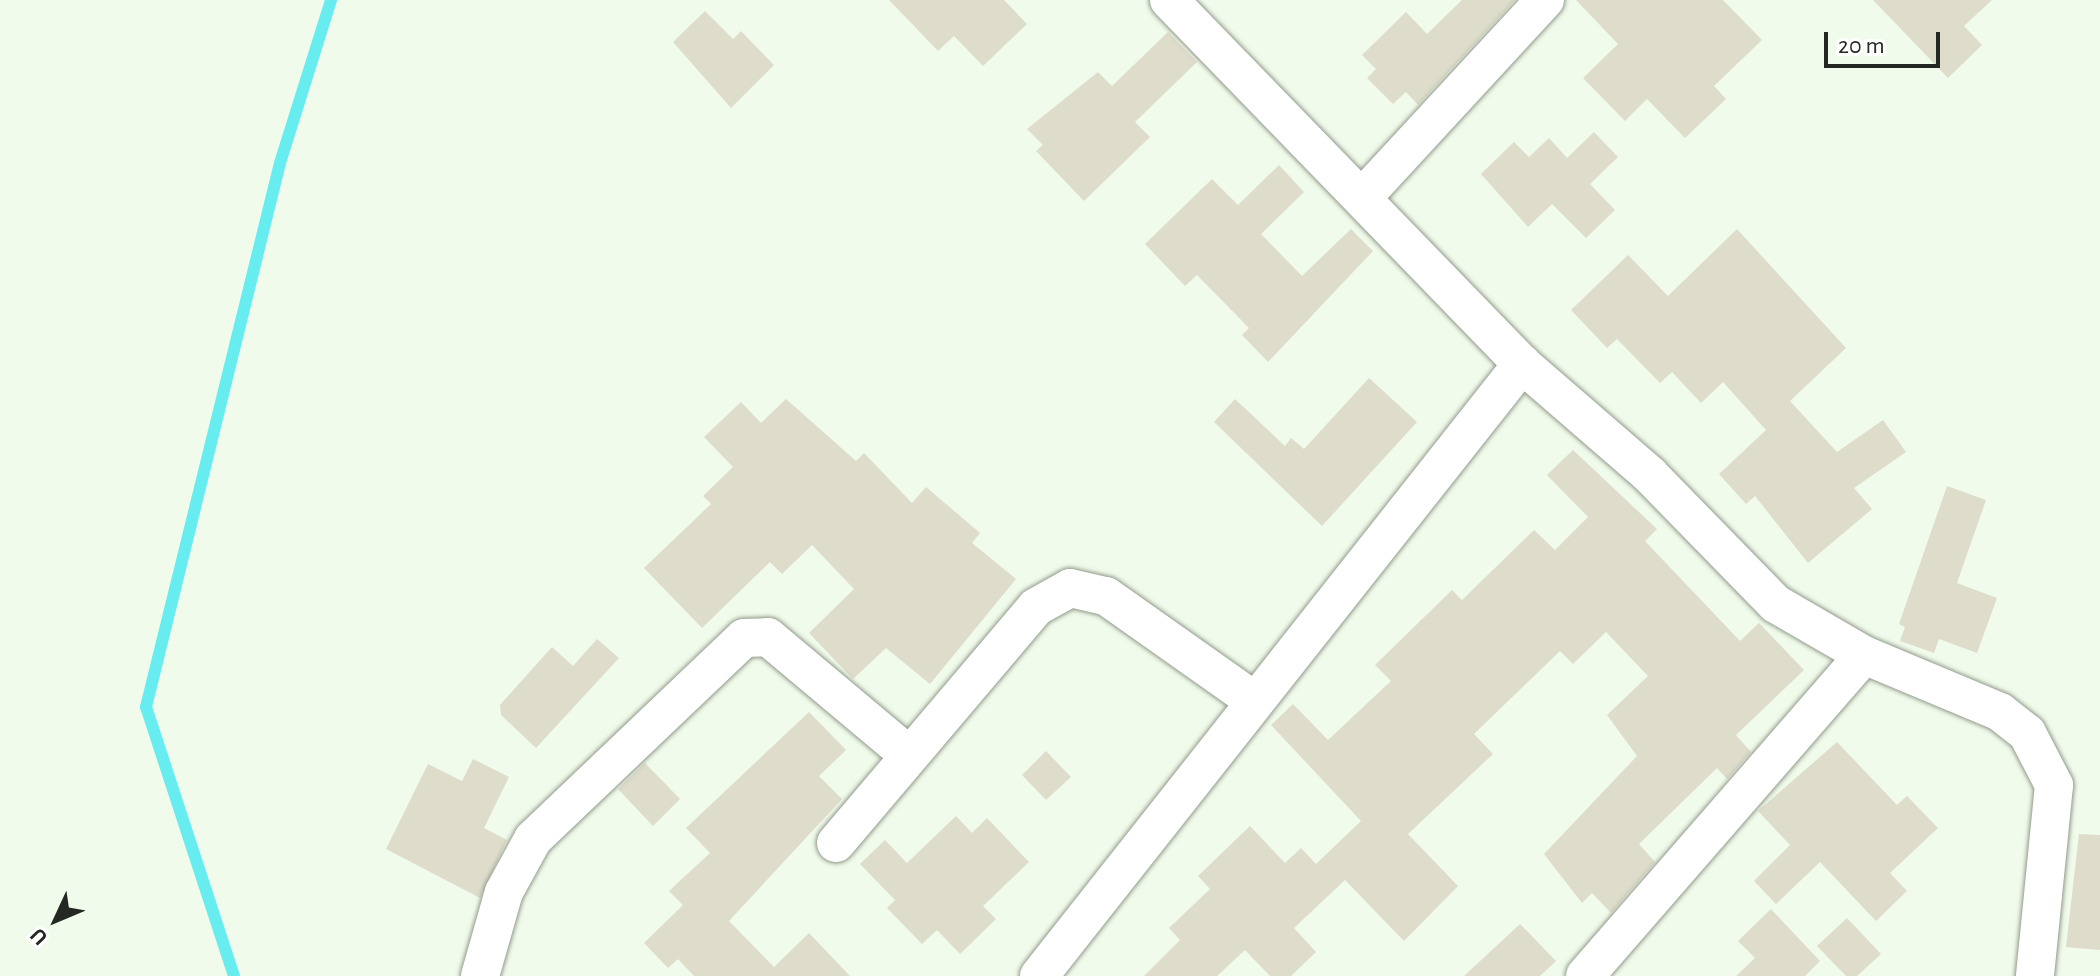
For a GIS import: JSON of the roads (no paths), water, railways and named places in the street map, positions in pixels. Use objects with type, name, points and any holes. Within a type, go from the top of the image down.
[{"type":"street","points":[[1169,0],[1522,364],[1650,475],[1776,604],[1864,655],[2000,712],[2042,754],[2054,785],[2035,976]]},
{"type":"street","points":[[1362,198],[1545,0]]},
{"type":"street","points":[[1039,976],[1522,364]]},
{"type":"street","points":[[836,843],[905,752],[1036,607],[1070,588],[1106,596],[1255,701]]},
{"type":"street","points":[[480,976],[504,892],[533,839],[750,635],[768,637],[905,752]]},
{"type":"street","points":[[1585,976],[1864,655]]},
{"type":"waterway","points":[[234,976],[146,707],[280,163],[331,0]]}]
